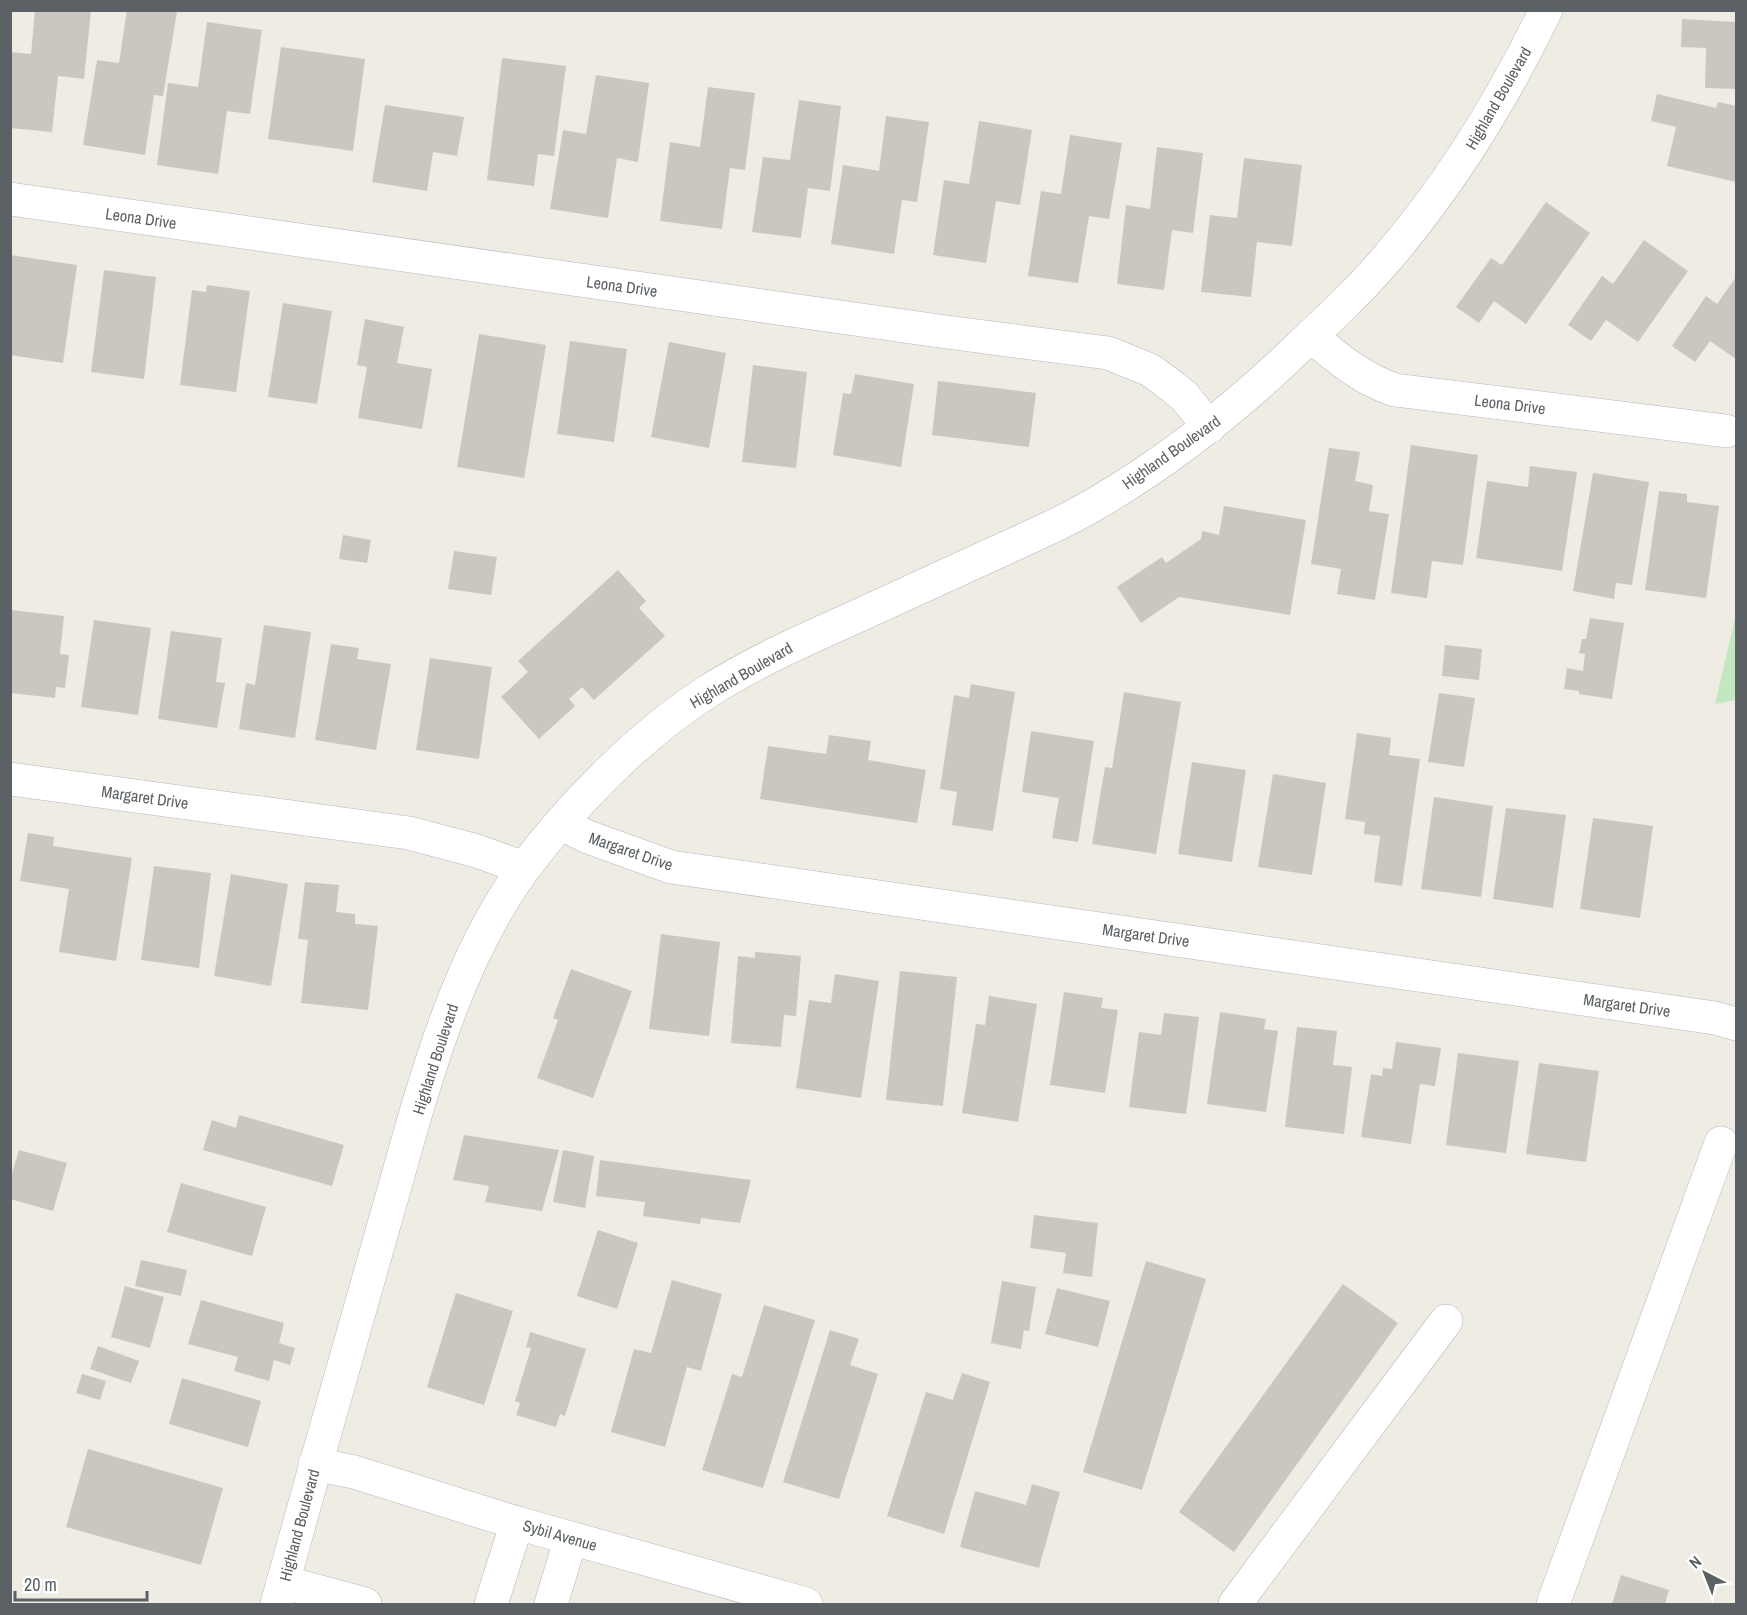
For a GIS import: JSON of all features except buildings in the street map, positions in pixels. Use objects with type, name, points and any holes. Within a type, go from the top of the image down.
[{"type":"street","name":"Highland Boulevard","points":[[280,1593],[428,1072],[458,988],[484,934],[524,868],[561,824],[645,739],[708,691],[785,649],[1092,506],[1209,427],[1260,385],[1351,298],[1382,264],[1446,183],[1483,128],[1546,10]]},
{"type":"street","name":"Leona Drive","points":[[10,199],[1108,353],[1150,370],[1185,397],[1209,427]]},
{"type":"street","name":"Leona Drive","points":[[1311,336],[1364,376],[1395,390],[1726,431]]},
{"type":"street","name":"Margaret Drive","points":[[10,778],[409,833],[477,851],[524,868]]},
{"type":"street","name":"Margaret Drive","points":[[561,824],[588,837],[671,867],[1715,1018],[1737,1024]]},
{"type":"street","points":[[1553,1605],[1721,1143]]},
{"type":"street","points":[[1235,1605],[1446,1321]]},
{"type":"street","name":"Sybil Avenue","points":[[315,1464],[354,1472],[517,1523],[806,1605]]},
{"type":"street","points":[[491,1605],[517,1523]]},
{"type":"street","points":[[551,1605],[571,1538]]},
{"type":"street","points":[[280,1593],[365,1605]]},
{"type":"green space","points":[[1736,614],[1736,700],[1715,704]]}]
